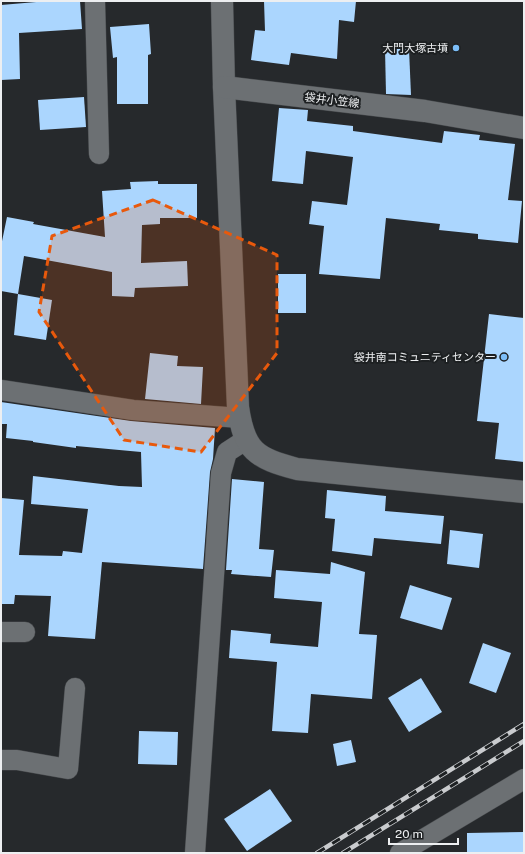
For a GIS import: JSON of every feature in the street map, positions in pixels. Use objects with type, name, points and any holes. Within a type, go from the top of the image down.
[{"type":"street","points":[[95,1],[99,154]]},
{"type":"street","points":[[222,1],[224,87],[240,418],[242,430],[253,450],[270,461],[297,469],[524,492]]},
{"type":"street","name":"袋井小笠線","points":[[224,87],[425,111],[524,128]]},
{"type":"street","points":[[1,390],[133,410],[240,418]]},
{"type":"street","points":[[195,853],[221,473],[227,452],[247,439]]},
{"type":"street","points":[[1,632],[25,632]]},
{"type":"street","points":[[1,760],[17,760],[68,769],[75,688]]},
{"type":"street","points":[[400,853],[524,779]]},
{"type":"highlighted area","points":[[153,200],[277,255],[277,353],[201,452],[124,440],[39,312],[52,236]]},
{"type":"building","points":[[48,1],[80,1],[82,29],[19,33],[20,79],[1,80],[1,5]]},
{"type":"building","points":[[264,1],[356,1],[354,22],[339,20],[337,59],[291,53],[289,65],[251,60],[255,30],[265,31]]},
{"type":"building","points":[[149,24],[151,54],[148,55],[148,104],[117,104],[117,57],[113,58],[110,27]]},
{"type":"building","points":[[385,49],[409,49],[411,95],[386,94]]},
{"type":"building","points":[[84,97],[86,127],[40,130],[38,100]]},
{"type":"building","points":[[279,108],[308,110],[307,121],[353,126],[353,131],[442,143],[444,131],[480,135],[479,140],[515,144],[508,200],[522,201],[518,243],[478,239],[478,234],[439,230],[440,224],[386,218],[380,279],[319,274],[324,226],[309,224],[312,201],[347,205],[353,157],[306,151],[303,184],[272,181]]},
{"type":"building","points":[[158,181],[158,184],[197,184],[197,218],[160,218],[160,224],[142,225],[141,263],[187,261],[188,286],[135,288],[134,297],[112,296],[112,272],[24,256],[18,294],[1,291],[1,246],[7,217],[34,222],[33,224],[105,237],[102,191],[131,189],[130,182]]},
{"type":"building","points":[[278,274],[306,274],[306,313],[278,313]]},
{"type":"building","points":[[18,294],[52,300],[46,340],[14,335]]},
{"type":"building","name":"袋井南コミュニティセンター","points":[[489,314],[524,318],[524,462],[495,459],[499,423],[477,421]]},
{"type":"building","points":[[150,353],[178,356],[177,366],[203,367],[201,404],[145,399]]},
{"type":"building","points":[[1,402],[131,421],[215,428],[213,459],[210,472],[203,569],[102,562],[95,639],[48,636],[51,596],[15,595],[14,604],[1,604],[1,498],[24,500],[19,555],[62,556],[63,551],[82,553],[88,509],[31,504],[33,476],[119,486],[142,487],[141,452],[76,446],[76,448],[6,438],[7,424],[1,424]]},
{"type":"building","points":[[232,479],[264,482],[259,549],[274,550],[271,577],[231,574],[232,570],[226,570]]},
{"type":"building","points":[[327,490],[386,496],[385,511],[444,516],[441,544],[374,538],[372,556],[332,551],[335,519],[325,518]]},
{"type":"building","points":[[450,530],[483,534],[479,568],[447,564]]},
{"type":"building","points":[[331,562],[365,572],[359,634],[377,635],[372,699],[311,694],[308,733],[272,731],[277,662],[229,658],[231,630],[271,634],[270,643],[318,647],[322,602],[274,598],[276,570],[330,574]]},
{"type":"building","points":[[410,585],[452,598],[442,630],[400,618]]},
{"type":"building","points":[[483,643],[511,653],[496,693],[469,683]]},
{"type":"building","points":[[421,678],[442,712],[409,732],[388,698]]},
{"type":"building","points":[[139,731],[178,732],[177,765],[138,764]]},
{"type":"building","points":[[351,740],[356,762],[337,766],[333,744]]},
{"type":"building","points":[[270,789],[292,821],[247,851],[224,819]]},
{"type":"building","points":[[524,832],[524,853],[467,853],[467,833]]},
{"type":"railway","points":[[317,853],[524,724]]},
{"type":"railway","points":[[343,853],[524,741]]},
{"type":"place","name":"大門大塚古墳","points":[[456,48]]},
{"type":"place","name":"袋井南コミュニティセンター","points":[[504,357]]}]
